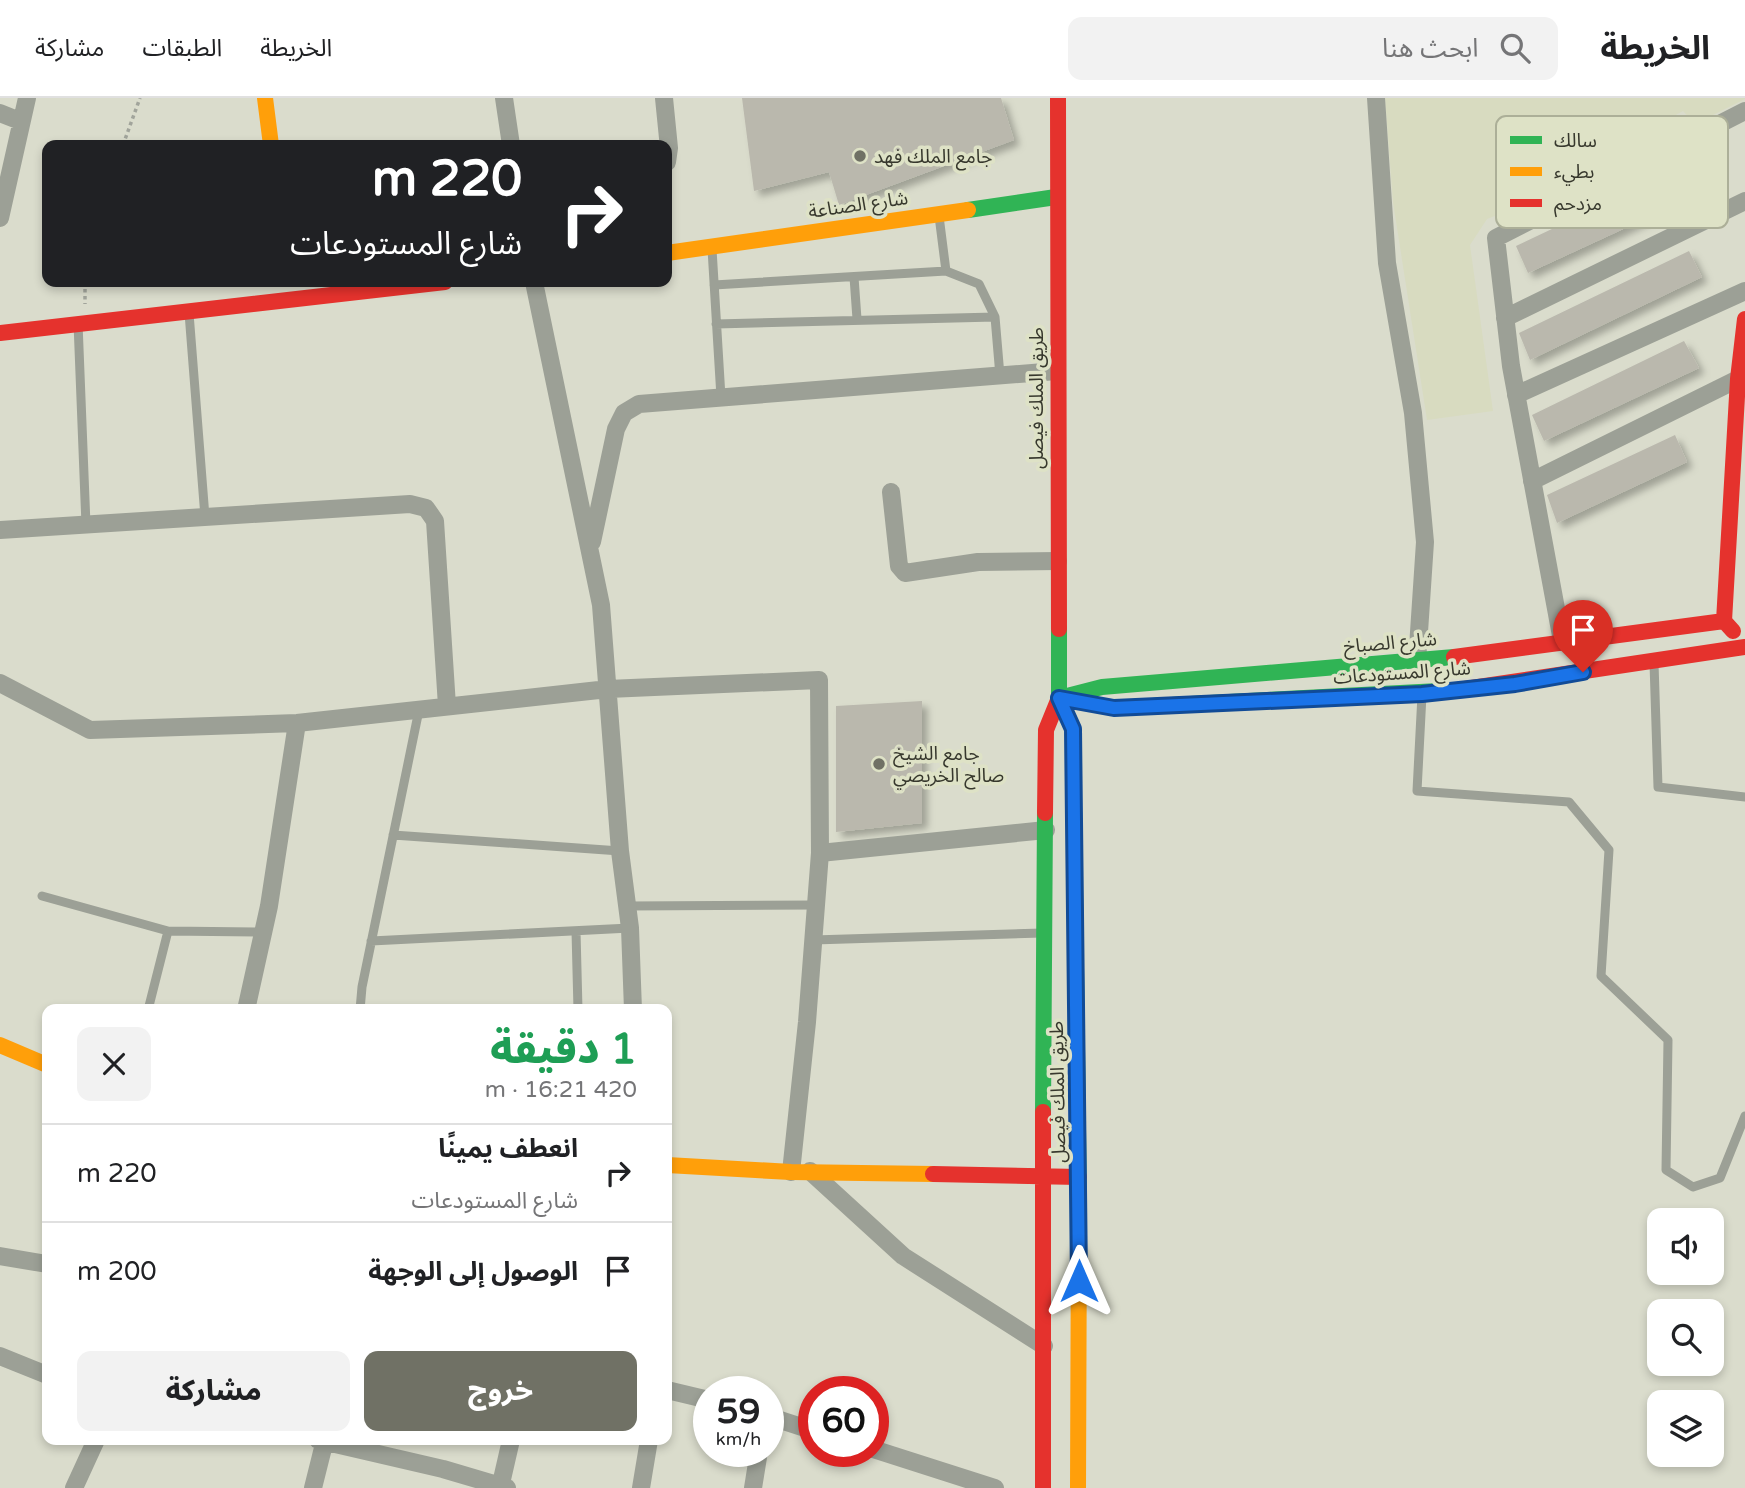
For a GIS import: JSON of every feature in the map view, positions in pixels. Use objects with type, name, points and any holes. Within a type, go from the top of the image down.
[{"type":"street","points":[[1,206],[27,98]]},
{"type":"street","points":[[265,98],[270,140]]},
{"type":"street","points":[[503,98],[510,140]]},
{"type":"street","points":[[664,98],[668,140]]},
{"type":"street","name":"طريق الملك فيصل","points":[[1043,1488],[1042,1174],[1046,730],[1059,698],[1056,197],[1058,98]]},
{"type":"street","points":[[1377,98],[1387,263],[1413,413],[1425,542],[1417,662]]},
{"type":"street","points":[[1728,120],[1745,111]]},
{"type":"street","points":[[0,113],[20,121]]},
{"type":"street","name":"شارع الصناعة","points":[[672,252],[1056,197]]},
{"type":"street","points":[[1728,209],[1745,201]]},
{"type":"street","points":[[1516,228],[1496,238],[1516,395],[1562,641]]},
{"type":"street","points":[[1505,318],[1690,228]]},
{"type":"street","points":[[0,332],[188,310],[303,289],[346,287]]},
{"type":"street","points":[[535,287],[601,605],[620,850],[630,928],[633,1004]]},
{"type":"street","points":[[1516,395],[1745,291]]},
{"type":"street","points":[[1745,319],[1738,379],[1724,621],[1745,647]]},
{"type":"street","points":[[591,549],[616,429],[624,413],[639,404],[1057,371]]},
{"type":"street","points":[[1532,481],[1738,379]]},
{"type":"street","points":[[891,492],[899,566],[905,573],[978,562],[1058,561]]},
{"type":"street","points":[[0,530],[410,504],[426,508],[435,521],[447,706]]},
{"type":"street","name":"شارع الصباخ","points":[[1059,698],[1102,687],[1417,662],[1724,621]]},
{"type":"street","name":"شارع المستودعات","points":[[1059,698],[1114,708],[1422,694],[1515,684],[1745,647]]},
{"type":"street","points":[[0,683],[90,730],[297,723],[608,689],[819,680],[820,853],[791,1172]]},
{"type":"street","name":"طريق الملك فيصل","points":[[1059,698],[1073,729],[1079,1177],[1077,1488]]},
{"type":"street","points":[[247,1004],[263,932],[297,723]]},
{"type":"street","points":[[820,853],[1046,830]]},
{"type":"street","points":[[0,1045],[42,1063]]},
{"type":"street","points":[[672,1165],[791,1172],[1042,1174],[1079,1177]]},
{"type":"street","points":[[810,1171],[903,1256],[1044,1346]]},
{"type":"street","points":[[0,1256],[42,1263]]},
{"type":"street","points":[[0,1356],[42,1373]]},
{"type":"street","points":[[672,1391],[693,1396]]},
{"type":"street","points":[[74,1488],[94,1445]]},
{"type":"street","points":[[313,1488],[322,1445]]},
{"type":"street","points":[[340,1445],[443,1469],[503,1487],[511,1445]]},
{"type":"street","points":[[641,1488],[648,1445]]},
{"type":"street","points":[[889,1454],[995,1488]]},
{"type":"street","points":[[753,1488],[756,1467]]},
{"type":"lane","points":[[938,214],[946,271]]},
{"type":"lane","points":[[712,247],[721,397]]},
{"type":"lane","points":[[714,285],[946,271],[979,284],[995,317],[1000,376]]},
{"type":"lane","points":[[854,277],[857,319]]},
{"type":"lane","points":[[188,310],[205,517]]},
{"type":"lane","points":[[716,324],[995,317]]},
{"type":"lane","points":[[78,323],[86,524]]},
{"type":"lane","points":[[1654,663],[1658,787],[1745,797]]},
{"type":"lane","points":[[1422,694],[1417,791],[1569,802],[1609,850],[1601,976],[1668,1040],[1666,1170],[1693,1187],[1720,1178],[1745,1116]]},
{"type":"lane","points":[[361,1004],[418,709]]},
{"type":"lane","points":[[393,835],[620,850]]},
{"type":"lane","points":[[41,896],[168,931],[263,932]]},
{"type":"lane","points":[[627,906],[816,905]]},
{"type":"lane","points":[[371,941],[630,928]]},
{"type":"lane","points":[[150,1004],[168,931]]},
{"type":"lane","points":[[576,931],[578,1004]]},
{"type":"lane","points":[[813,940],[1045,933]]},
{"type":"path","points":[[125,140],[140,98]]},
{"type":"shaded area","points":[[1385,98],[1745,98],[1711,116],[1688,116],[1683,111],[1674,116],[1496,116],[1496,215],[1487,219],[1470,245],[1493,411],[1427,420],[1393,202]]},
{"type":"building","name":"جامع الملك فهد","points":[[742,98],[1001,98],[1014,140],[839,205],[829,172],[754,191]]},
{"type":"building","points":[[1554,228],[1625,228],[1528,273],[1516,246]]},
{"type":"building","points":[[1689,251],[1702,277],[1530,360],[1519,333]]},
{"type":"building","points":[[1684,341],[1699,368],[1544,441],[1532,415]]},
{"type":"building","points":[[1675,435],[1687,462],[1557,523],[1547,495]]},
{"type":"building","name":"جامع الشيخ صالح الخريصي","points":[[922,701],[922,823],[836,832],[836,706]]},
{"type":"traffic: fast","points":[[968,210],[1056,197]]},
{"type":"traffic: fast","points":[[1059,629],[1059,698],[1073,729],[1079,1209]]},
{"type":"traffic: fast","points":[[1067,696],[1102,687],[1454,657]]},
{"type":"traffic: fast","points":[[1059,698],[1114,708],[1458,690]]},
{"type":"traffic: fast","points":[[1043,1112],[1045,813]]},
{"type":"traffic: slow","points":[[265,98],[270,140]]},
{"type":"traffic: slow","points":[[672,252],[968,210]]},
{"type":"traffic: slow","points":[[0,1045],[42,1063]]},
{"type":"traffic: slow","points":[[672,1165],[791,1172],[933,1174]]},
{"type":"traffic: slow","points":[[1078,1488],[1079,1209]]},
{"type":"traffic: jam","points":[[1058,98],[1059,629]]},
{"type":"traffic: jam","points":[[0,333],[401,287]]},
{"type":"traffic: jam","points":[[1733,631],[1724,621],[1738,379],[1745,319]]},
{"type":"traffic: jam","points":[[1454,657],[1724,621]]},
{"type":"traffic: jam","points":[[1458,690],[1745,647]]},
{"type":"traffic: jam","points":[[1045,813],[1046,730],[1059,698]]},
{"type":"traffic: jam","points":[[1043,1112],[1043,1488]]},
{"type":"traffic: jam","points":[[933,1174],[1079,1177]]},
{"type":"place","name":"جامع الملك فهد","points":[[860,156]]},
{"type":"place","name":"جامع الشيخ صالح الخريصي","points":[[879,764]]},
{"type":"route","points":[[1079,1281],[1073,729],[1059,698],[1114,708],[1422,694],[1515,684],[1583,672]]}]
